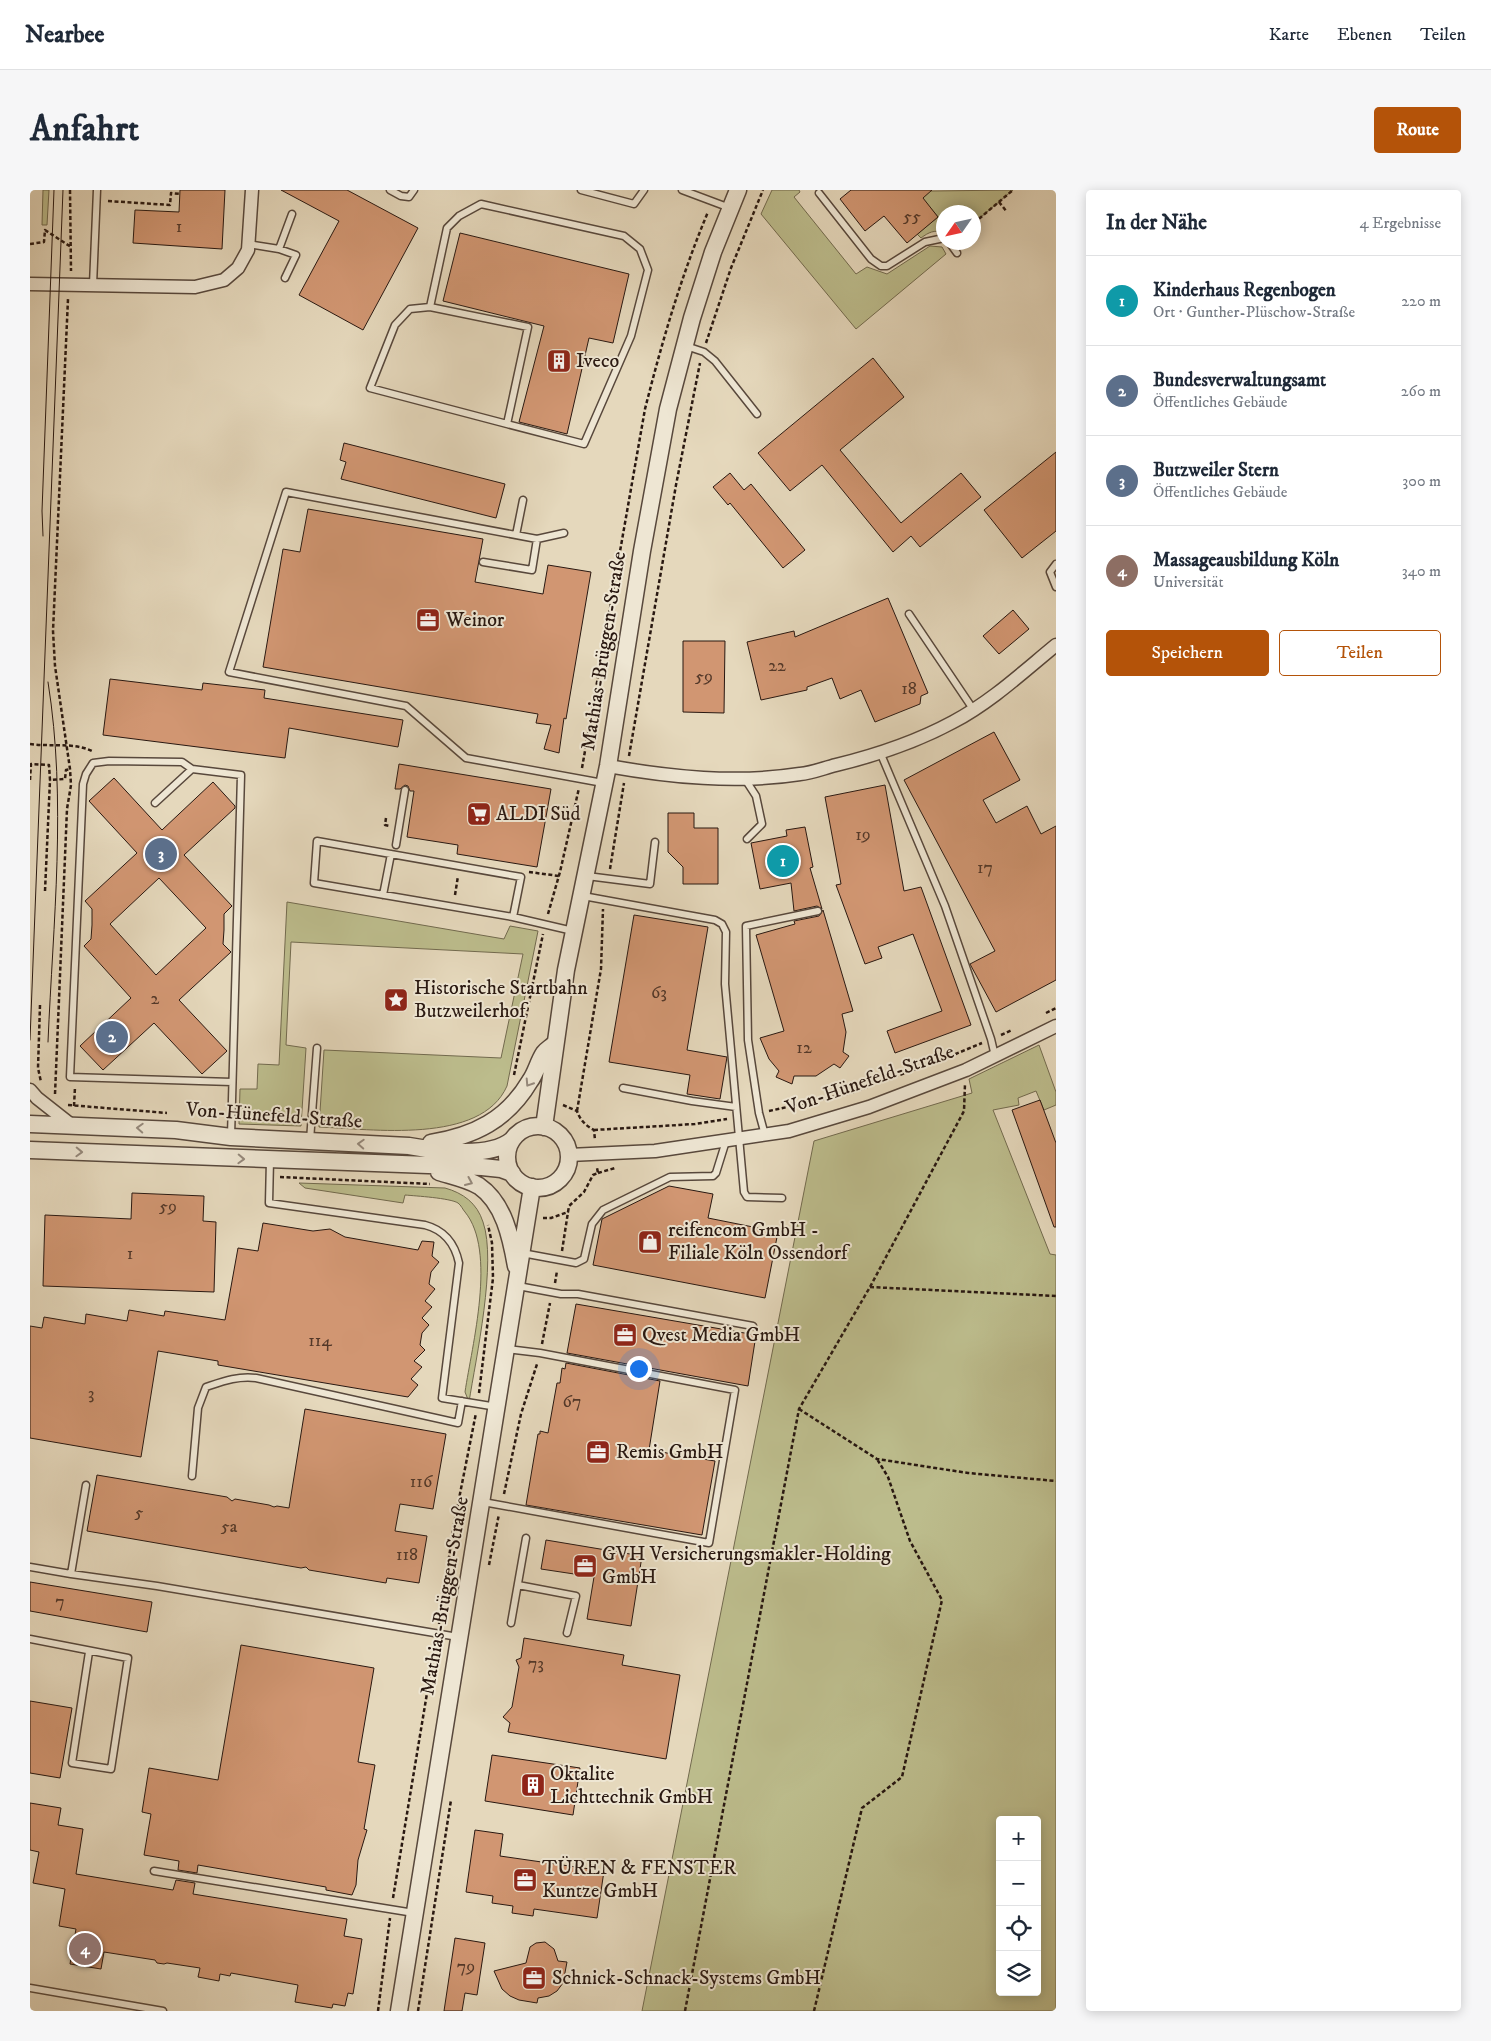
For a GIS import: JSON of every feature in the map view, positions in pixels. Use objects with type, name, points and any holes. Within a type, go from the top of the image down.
[{"type":"street","points":[[30,284],[195,288],[224,280],[238,268],[248,250],[252,190]]},
{"type":"street","name":"Mathias-Brüggen-Straße","points":[[544,1127],[566,970],[608,766],[642,551],[668,409],[713,252],[738,190]]},
{"type":"street","points":[[608,766],[687,776],[746,779],[801,774],[916,740],[954,722],[998,693],[1056,645]]},
{"type":"street","name":"Von-Hünefeld-Straße","points":[[569,1155],[656,1151],[789,1130],[869,1107],[966,1070],[1056,1026]]},
{"type":"street","points":[[409,1146],[461,1137],[490,1124],[521,1095],[529,1084],[545,1051],[555,1043]]},
{"type":"street","points":[[36,1088],[37,1098],[70,1124]]},
{"type":"street","name":"Von-Hünefeld-Straße","points":[[30,1124],[70,1124],[176,1130],[231,1137],[409,1146],[429,1150],[482,1151],[504,1146],[512,1140]]},
{"type":"street","points":[[532,1126],[544,1127],[553,1130],[563,1139],[569,1155],[567,1166],[558,1181],[550,1185],[532,1187],[525,1185],[512,1173],[508,1164],[507,1152],[512,1140],[520,1131],[532,1126]]},
{"type":"street","name":"Von-Hünefeld-Straße","points":[[30,1150],[491,1168],[512,1173]]},
{"type":"street","points":[[388,1164],[432,1170],[451,1175],[478,1186],[484,1191],[498,1208],[506,1226],[514,1252],[517,1283]]},
{"type":"street","name":"Mathias-Brüggen-Straße","points":[[399,2011],[532,1187]]},
{"type":"lane","points":[[93,285],[97,190]]},
{"type":"lane","points":[[390,190],[401,196],[409,197],[414,190]]},
{"type":"lane","points":[[581,190],[598,192],[634,204],[644,190]]},
{"type":"lane","points":[[682,190],[730,208]]},
{"type":"lane","points":[[819,193],[871,259],[881,266],[887,266],[924,242],[936,240]]},
{"type":"lane","points":[[430,307],[447,228],[459,216],[481,204],[624,236],[640,249],[648,270],[631,336],[584,444],[506,424],[370,388],[395,325],[410,309],[430,307],[528,328],[506,424]]},
{"type":"lane","points":[[279,249],[292,214]]},
{"type":"lane","points":[[248,244],[279,249],[296,255],[285,278]]},
{"type":"lane","points":[[685,346],[704,352],[716,362],[757,414]]},
{"type":"lane","points":[[564,533],[537,539],[286,492],[228,672],[406,706],[466,758],[604,783]]},
{"type":"lane","points":[[516,535],[523,500]]},
{"type":"lane","points":[[483,562],[532,570],[537,539]]},
{"type":"lane","points":[[1056,564],[1050,572],[1056,587]]},
{"type":"lane","points":[[909,614],[974,709]]},
{"type":"lane","points":[[880,752],[945,906],[992,1039],[995,1056]]},
{"type":"lane","points":[[231,1137],[241,775],[192,769],[182,762],[109,761],[93,763],[86,774],[83,784],[70,1077],[232,1082]]},
{"type":"lane","points":[[155,803],[192,769]]},
{"type":"lane","points":[[746,779],[756,796],[762,824],[747,839]]},
{"type":"lane","points":[[396,845],[405,790]]},
{"type":"lane","points":[[513,917],[520,877],[317,841],[314,883],[513,917],[574,932]]},
{"type":"lane","points":[[585,876],[650,884],[655,842]]},
{"type":"lane","points":[[383,895],[391,854]]},
{"type":"lane","points":[[582,896],[715,920],[722,924],[726,932],[725,984],[744,1192],[747,1197],[782,1198]]},
{"type":"lane","points":[[765,1135],[759,1113],[748,1040],[746,926],[818,911]]},
{"type":"lane","points":[[310,1142],[317,1048]]},
{"type":"lane","points":[[623,1088],[736,1107]]},
{"type":"lane","points":[[522,1253],[576,1263],[584,1259],[592,1224],[603,1210],[670,1177],[713,1176],[716,1173],[726,1141]]},
{"type":"lane","points":[[270,1160],[269,1203],[425,1225],[436,1228],[451,1243],[457,1253],[459,1262],[442,1398],[498,1407]]},
{"type":"lane","points":[[517,1283],[552,1293],[578,1294],[752,1326]]},
{"type":"lane","points":[[482,1502],[501,1507],[709,1543],[736,1390],[540,1353],[507,1349]]},
{"type":"lane","points":[[192,1476],[198,1408],[206,1387],[228,1379],[240,1377],[256,1378],[458,1423],[462,1401]]},
{"type":"lane","points":[[72,1574],[86,1485]]},
{"type":"lane","points":[[511,1623],[526,1538]]},
{"type":"lane","points":[[30,1567],[157,1586],[459,1638]]},
{"type":"lane","points":[[518,1585],[576,1596],[567,1633]]},
{"type":"lane","points":[[30,1639],[89,1652],[128,1658],[111,1769],[72,1763],[89,1652]]},
{"type":"lane","points":[[154,1871],[415,1913]]},
{"type":"lane","points":[[30,1988],[163,2011]]},
{"type":"path","points":[[55,1100],[66,810],[71,785],[55,666],[53,631],[66,312],[70,285],[70,190]]},
{"type":"path","points":[[608,879],[698,370],[731,268],[763,190]]},
{"type":"path","points":[[981,217],[1013,190]]},
{"type":"path","points":[[97,200],[170,205],[170,193],[180,194]]},
{"type":"path","points":[[513,1078],[538,951],[559,876],[581,778],[645,409],[688,259],[713,202]]},
{"type":"path","points":[[999,202],[1007,212]]},
{"type":"path","points":[[30,244],[44,242],[45,230],[71,247]]},
{"type":"path","points":[[30,744],[56,747],[66,745],[85,748],[109,761]]},
{"type":"path","points":[[30,780],[32,764],[49,765],[45,891]]},
{"type":"path","points":[[50,780],[65,779],[66,770],[70,769]]},
{"type":"path","points":[[386,818],[385,825],[388,826]]},
{"type":"path","points":[[452,907],[460,866]]},
{"type":"path","points":[[520,877],[530,871],[559,876]]},
{"type":"path","points":[[577,1111],[601,969],[601,921],[604,901]]},
{"type":"path","points":[[36,1088],[40,1005]]},
{"type":"path","points":[[1039,1017],[1056,1008]]},
{"type":"path","points":[[759,1113],[851,1093],[946,1058],[1015,1029]]},
{"type":"path","points":[[685,2011],[799,1409],[870,1287],[964,1111],[966,1070]]},
{"type":"path","points":[[74,1106],[75,1078]]},
{"type":"path","points":[[594,1130],[695,1124],[737,1117]]},
{"type":"path","points":[[488,1570],[521,1414],[540,1353],[560,1260],[568,1212]]},
{"type":"path","points":[[378,2011],[418,1739],[454,1524],[478,1404],[493,1278],[492,1243],[486,1218]]},
{"type":"path","points":[[870,1287],[1056,1296]]},
{"type":"path","points":[[799,1409],[877,1460],[888,1476],[910,1541],[942,1600],[902,1777],[862,1808],[814,2011]]},
{"type":"path","points":[[877,1460],[968,1473],[1056,1482]]},
{"type":"path","points":[[418,2011],[452,1793]]},
{"type":"green space","points":[[43,190],[49,190],[47,225],[42,225]]},
{"type":"green space","points":[[772,190],[799,190],[800,192],[794,197],[856,274],[867,267],[887,274],[930,246],[936,246],[936,250],[944,250],[946,254],[856,329],[761,214]]},
{"type":"green space","points":[[929,190],[1013,190],[981,217],[981,205],[936,205],[936,215],[922,198]]},
{"type":"green space","points":[[936,219],[936,231],[921,238],[917,234]]},
{"type":"green space","points":[[287,902],[504,939],[510,926],[538,931],[507,1086],[494,1105],[474,1118],[450,1125],[423,1129],[367,1130],[319,1127],[324,1050],[501,1058],[523,954],[291,942],[286,1045],[306,1048],[301,1126],[239,1124],[240,1089],[257,1089],[258,1064],[279,1065]]},
{"type":"green space","points":[[1039,1045],[1056,1092],[1056,1105],[1044,1110],[1036,1091],[1018,1098],[1019,1105],[993,1110],[1050,1254],[1056,1255],[1056,2011],[642,2011],[814,1141],[972,1093],[969,1079]]},
{"type":"green space","points":[[299,1183],[445,1188],[463,1196],[477,1209],[483,1222],[487,1239],[488,1261],[484,1310],[469,1402],[465,1392],[477,1325],[481,1274],[479,1250],[474,1229],[460,1205],[454,1201],[405,1195],[403,1203],[305,1188]]},
{"type":"building","points":[[180,190],[225,190],[222,249],[133,243],[135,210],[179,212]]},
{"type":"building","points":[[281,190],[347,190],[418,228],[363,330],[299,295],[339,221]]},
{"type":"building","points":[[851,190],[932,190],[923,198],[936,214],[936,219],[907,243],[884,216],[865,231],[840,199]]},
{"type":"building","points":[[460,233],[629,274],[613,343],[589,338],[567,434],[519,422],[544,326],[443,301]]},
{"type":"building","points":[[873,358],[904,397],[840,450],[901,523],[961,473],[981,497],[920,547],[911,536],[893,552],[822,465],[790,491],[758,453]]},
{"type":"building","points":[[344,443],[505,484],[496,518],[341,479],[346,462],[340,460]]},
{"type":"building","points":[[1056,452],[1056,531],[1022,558],[984,510]]},
{"type":"building","points":[[730,473],[744,490],[751,484],[805,550],[783,568],[730,503],[728,505],[713,487]]},
{"type":"building","points":[[308,509],[483,539],[475,582],[543,594],[548,565],[591,572],[559,753],[544,749],[551,725],[536,723],[538,714],[263,667],[283,549],[300,552]]},
{"type":"building","points":[[888,598],[928,693],[921,696],[920,704],[875,722],[861,690],[840,699],[832,678],[807,687],[807,690],[761,700],[747,642],[794,631],[795,637]]},
{"type":"building","points":[[1013,610],[1029,629],[999,654],[983,636]]},
{"type":"building","points":[[683,641],[725,641],[724,713],[683,712]]},
{"type":"building","points":[[110,679],[202,690],[203,683],[265,690],[264,698],[403,720],[398,747],[289,728],[285,758],[103,735]]},
{"type":"building","points":[[994,732],[1020,780],[983,800],[996,823],[1027,806],[1041,834],[1056,826],[1056,980],[996,1012],[970,964],[995,951],[904,780]]},
{"type":"building","name":"ALDI Süd","points":[[399,764],[551,789],[537,867],[457,854],[458,845],[407,837],[414,791],[410,791],[408,786],[405,785],[400,789],[395,789]]},
{"type":"building","points":[[114,778],[162,830],[213,782],[235,806],[184,855],[232,906],[224,914],[223,944],[231,952],[179,1000],[227,1051],[202,1074],[154,1023],[103,1070],[80,1046],[131,998],[84,946],[91,939],[92,925],[92,909],[85,901],[137,853],[89,801]],"holes":[[[159,878],[206,928],[156,975],[110,924]]]},
{"type":"building","points":[[885,785],[904,891],[921,887],[971,1025],[895,1053],[887,1031],[942,1011],[913,934],[878,947],[882,958],[865,964],[836,885],[841,884],[825,797]]},
{"type":"building","points":[[668,813],[694,813],[694,828],[718,828],[718,884],[683,884],[683,867],[668,852]]},
{"type":"building","points":[[805,827],[813,867],[810,868],[822,909],[817,906],[794,911],[791,883],[760,889],[751,843],[787,836],[786,830]]},
{"type":"building","points":[[823,910],[853,1011],[842,1014],[846,1032],[843,1052],[849,1056],[840,1068],[834,1064],[816,1076],[794,1076],[792,1084],[776,1077],[779,1071],[769,1059],[760,1038],[784,1031],[756,935],[795,924],[794,921],[819,916]]},
{"type":"building","points":[[634,915],[708,927],[687,1050],[727,1057],[720,1099],[687,1094],[690,1075],[609,1062]]},
{"type":"building","points":[[1040,1100],[1056,1143],[1056,1227],[1054,1227],[1012,1110]]},
{"type":"building","name":"reifencom GmbH - Filiale Köln Ossendorf","points":[[669,1186],[713,1194],[708,1218],[778,1232],[765,1298],[593,1265],[602,1219]]},
{"type":"building","points":[[132,1193],[204,1196],[203,1221],[216,1222],[214,1292],[43,1286],[45,1215],[131,1219]]},
{"type":"building","points":[[263,1223],[313,1231],[330,1229],[345,1237],[418,1250],[422,1241],[434,1242],[432,1256],[439,1262],[431,1272],[429,1284],[435,1289],[425,1301],[432,1307],[422,1318],[429,1325],[422,1333],[420,1345],[425,1350],[414,1361],[422,1367],[411,1379],[418,1385],[408,1397],[218,1365],[218,1361],[158,1351],[141,1457],[30,1438],[30,1326],[42,1328],[44,1317],[85,1324],[86,1314],[127,1321],[129,1310],[164,1316],[165,1311],[225,1320],[238,1248],[258,1251]]},
{"type":"building","points":[[576,1304],[756,1335],[748,1386],[567,1353]]},
{"type":"building","points":[[566,1363],[660,1381],[649,1450],[715,1461],[702,1535],[526,1505],[538,1434],[540,1434],[540,1431],[548,1433],[557,1383],[560,1383],[562,1368],[565,1369]]},
{"type":"building","points":[[305,1409],[446,1434],[433,1509],[400,1504],[395,1531],[427,1536],[419,1583],[387,1578],[386,1583],[309,1570],[306,1567],[301,1568],[87,1531],[97,1475],[227,1497],[232,1501],[235,1499],[289,1508]]},
{"type":"building","points":[[546,1540],[642,1556],[631,1626],[587,1619],[594,1577],[541,1569]]},
{"type":"building","points":[[30,1582],[152,1602],[147,1632],[30,1611]]},
{"type":"building","points":[[524,1638],[624,1655],[622,1665],[680,1675],[666,1759],[508,1732],[510,1723],[503,1717],[512,1707],[519,1667],[516,1660],[521,1658]]},
{"type":"building","points":[[241,1645],[374,1668],[358,1762],[375,1765],[364,1829],[367,1830],[358,1860],[356,1885],[352,1895],[326,1890],[326,1887],[198,1865],[197,1873],[178,1870],[179,1861],[144,1855],[151,1814],[142,1812],[149,1768],[218,1780]]},
{"type":"building","points":[[30,1701],[72,1708],[60,1778],[30,1773]]},
{"type":"building","name":"Oktalite Lichttechnik GmbH","points":[[492,1755],[580,1768],[573,1815],[485,1801]]},
{"type":"building","points":[[30,1803],[61,1808],[58,1825],[83,1829],[76,1874],[173,1890],[176,1880],[195,1883],[193,1894],[347,1919],[344,1936],[362,1939],[353,1994],[348,1993],[345,2006],[333,2004],[332,2008],[295,2002],[298,1985],[231,1973],[230,1976],[220,1974],[219,1981],[198,1977],[200,1968],[157,1963],[155,1960],[104,1952],[101,1969],[70,1964],[76,1929],[59,1926],[65,1889],[33,1883],[39,1852],[30,1850]]},
{"type":"building","points":[[475,1830],[503,1834],[500,1856],[604,1871],[597,1918],[534,1909],[533,1916],[512,1913],[513,1906],[492,1903],[493,1896],[466,1892]]},
{"type":"building","points":[[455,1938],[485,1943],[477,1995],[465,1993],[462,2011],[444,2011]]},
{"type":"building","points":[[545,1942],[554,1949],[558,1961],[567,1962],[563,1983],[557,1991],[549,1996],[538,1998],[537,2003],[519,2000],[510,1996],[502,1989],[494,1971],[526,1963],[530,1947],[536,1943]]},
{"type":"tram line","points":[[43,536],[42,511],[54,190]]},
{"type":"tram line","points":[[30,1040],[63,190]]},
{"type":"tram line","points":[[48,682],[54,727],[58,817],[48,1042]]},
{"type":"place","name":"Iveco","points":[[559,361]]},
{"type":"place","name":"Weinor","points":[[428,620]]},
{"type":"place","name":"ALDI Süd","points":[[479,814]]},
{"type":"place","name":"Butzweiler Stern","points":[[161,854]]},
{"type":"place","name":"Kinderhaus Regenbogen","points":[[783,861]]},
{"type":"place","name":"Historische Startbahn Butzweilerhof","points":[[396,1000]]},
{"type":"place","name":"Bundesverwaltungsamt","points":[[112,1037]]},
{"type":"place","name":"reifencom GmbH - Filiale Köln Ossendorf","points":[[650,1242]]},
{"type":"place","name":"Qvest Media GmbH","points":[[625,1335]]},
{"type":"place","name":"Remis GmbH","points":[[598,1452]]},
{"type":"place","name":"GVH Versicherungsmakler-Holding GmbH","points":[[585,1566]]},
{"type":"place","name":"Oktalite Lichttechnik GmbH","points":[[533,1785]]},
{"type":"place","name":"TÜREN & FENSTER Kuntze GmbH","points":[[525,1880]]},
{"type":"place","name":"Massageausbildung Köln","points":[[85,1949]]},
{"type":"place","name":"Schnick-Schnack-Systems GmbH","points":[[534,1978]]}]
